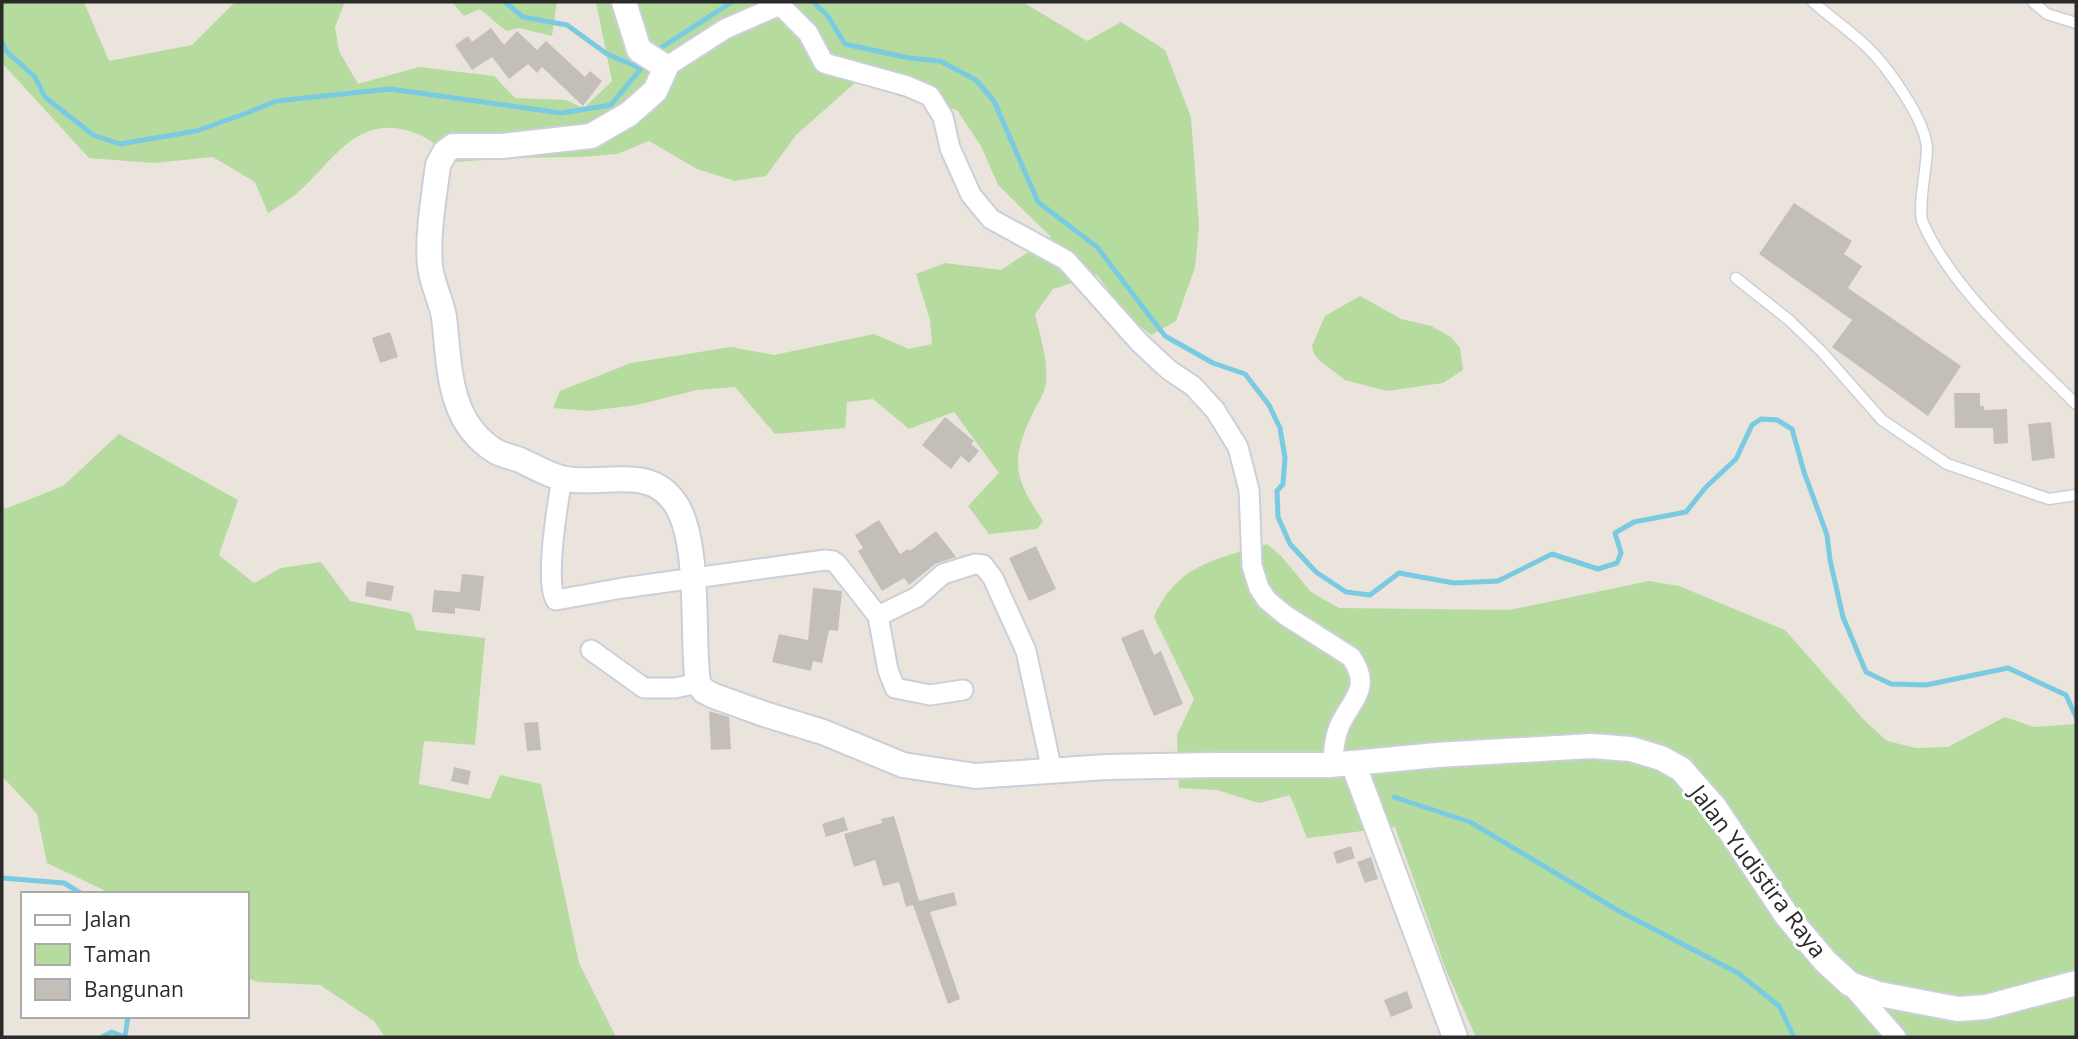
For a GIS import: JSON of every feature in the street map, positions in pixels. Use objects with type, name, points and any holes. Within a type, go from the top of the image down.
[{"type":"street","points":[[591,650],[644,688],[675,688],[698,683],[694,579],[680,511],[673,500],[655,483],[643,480],[562,479],[496,452],[480,439],[457,406],[448,370],[443,315],[430,267],[438,165],[445,152],[453,146],[502,146],[591,136],[629,114],[656,91],[653,60],[624,2]]},
{"type":"street","points":[[653,60],[780,5],[808,33],[824,64],[907,86],[930,96],[943,117],[950,148],[971,195],[991,219],[1066,260],[1139,342],[1169,370],[1193,386],[1215,410],[1238,447],[1249,490],[1252,566],[1259,588],[1267,600],[1285,615],[1351,657],[1357,666],[1361,685],[1358,697],[1340,725],[1333,746],[1343,764],[1455,1037]]},
{"type":"street","points":[[562,479],[556,510],[551,587],[556,600],[825,560],[833,561],[878,616],[888,670],[895,688],[930,695],[963,690]]},
{"type":"street","points":[[878,616],[917,597],[943,574],[975,564],[983,565],[993,578],[1026,651],[1052,771]]},
{"type":"street","name":"Jalan Yudistira Raya","points":[[698,683],[704,691],[714,696],[823,732],[903,765],[975,776],[1213,765],[1343,764],[1437,755],[1591,746],[1631,749],[1661,758],[1681,769],[1715,808],[1787,916],[1825,961],[1850,984],[1879,994],[1958,1009],[1986,1007],[2076,983]]},
{"type":"street","points":[[1850,984],[1896,1037]]},
{"type":"lane","points":[[1813,2],[1868,47],[1914,107],[1924,130],[1927,147],[1921,218],[1942,257],[1995,322],[2076,404]]},
{"type":"lane","points":[[2033,2],[2047,14],[2076,23]]},
{"type":"lane","points":[[1736,278],[1806,336],[1882,420],[1947,464],[2049,499],[2076,495]]},
{"type":"green space","points":[[2,2],[84,2],[109,61],[192,45],[235,2],[343,2],[335,27],[339,51],[358,84],[419,67],[494,76],[515,98],[566,100],[581,107],[586,106],[612,81],[596,2],[1023,2],[1087,41],[1121,22],[1165,50],[1191,117],[1199,226],[1195,267],[1176,321],[1151,335],[1129,317],[1097,275],[1053,289],[1035,314],[1045,357],[1046,383],[1024,433],[1018,460],[1022,482],[1043,521],[1037,529],[989,534],[968,506],[999,473],[954,412],[909,429],[873,399],[847,402],[845,428],[775,434],[735,387],[697,390],[637,405],[589,411],[553,408],[560,391],[631,363],[731,347],[774,355],[874,334],[909,349],[932,344],[930,320],[916,274],[945,263],[1001,270],[1051,237],[998,185],[981,146],[957,110],[918,102],[856,82],[796,135],[766,176],[735,181],[697,169],[649,141],[617,154],[457,162],[418,134],[392,128],[375,129],[346,145],[295,195],[268,213],[255,182],[213,157],[154,163],[89,158],[2,63]]},
{"type":"green space","points":[[452,2],[557,2],[552,36],[519,28],[506,31],[480,9],[464,16]]},
{"type":"green space","points":[[1360,296],[1401,319],[1431,326],[1451,337],[1460,348],[1463,370],[1443,383],[1387,391],[1345,380],[1319,360],[1312,346],[1325,316]]},
{"type":"green space","points":[[119,434],[238,500],[219,555],[254,583],[281,568],[321,562],[350,601],[411,613],[416,630],[485,638],[475,745],[424,741],[419,784],[490,799],[500,775],[541,784],[579,963],[616,1037],[385,1037],[374,1021],[320,985],[258,982],[248,978],[248,892],[108,892],[47,863],[37,814],[2,776],[2,504],[5,509],[63,486]]},
{"type":"green space","points":[[1267,544],[1281,556],[1311,592],[1339,608],[1509,610],[1649,581],[1679,586],[1785,630],[1865,721],[1887,741],[1916,748],[1948,747],[2005,717],[2034,727],[2076,724],[2076,1037],[1476,1037],[1446,970],[1395,827],[1307,838],[1290,795],[1259,803],[1217,790],[1179,788],[1177,735],[1194,699],[1154,617],[1174,585],[1200,566]]},
{"type":"building","points":[[491,28],[504,45],[517,31],[537,50],[546,41],[585,77],[590,71],[602,81],[583,106],[542,67],[537,73],[528,64],[509,79],[492,57],[472,70],[455,45],[468,36],[472,42]]},
{"type":"building","points":[[1794,203],[1852,241],[1844,254],[1862,266],[1848,288],[1961,366],[1928,416],[1832,347],[1852,320],[1759,254]]},
{"type":"building","points":[[390,332],[398,357],[380,363],[372,338]]},
{"type":"building","points":[[1954,393],[1980,393],[1980,406],[1984,406],[1984,410],[2007,409],[2008,443],[1994,444],[1993,428],[1955,428]]},
{"type":"building","points":[[945,417],[974,441],[971,444],[979,451],[969,463],[961,456],[951,469],[922,445]]},
{"type":"building","points":[[2051,422],[2055,458],[2032,461],[2028,424]]},
{"type":"building","points":[[879,520],[900,554],[908,549],[910,551],[936,531],[956,557],[935,564],[909,585],[904,578],[882,591],[858,551],[863,548],[855,535]]},
{"type":"building","points":[[1036,546],[1056,589],[1029,601],[1009,558]]},
{"type":"building","points":[[462,574],[484,576],[480,611],[455,608],[455,614],[432,612],[434,590],[460,592]]},
{"type":"building","points":[[367,581],[394,586],[391,601],[365,596]]},
{"type":"building","points":[[813,588],[842,591],[838,631],[829,630],[822,663],[813,661],[811,671],[772,662],[779,634],[808,640]]},
{"type":"building","points":[[1143,629],[1154,655],[1161,651],[1183,704],[1154,716],[1121,638]]},
{"type":"building","points":[[709,711],[729,717],[731,749],[711,750]]},
{"type":"building","points":[[538,722],[541,750],[527,751],[524,723]]},
{"type":"building","points":[[454,767],[471,771],[468,785],[451,781]]},
{"type":"building","points":[[894,816],[919,901],[954,892],[957,905],[930,912],[960,999],[948,1004],[913,905],[906,907],[899,882],[883,886],[875,860],[854,867],[844,834],[882,823],[881,819]]},
{"type":"building","points":[[844,817],[848,830],[826,837],[822,824]]},
{"type":"building","points":[[1351,846],[1355,858],[1337,864],[1333,852]]},
{"type":"building","points":[[1371,857],[1378,879],[1365,883],[1357,862]]},
{"type":"building","points":[[1407,991],[1413,1008],[1391,1017],[1384,1000]]},
{"type":"waterway","points":[[505,2],[523,17],[567,25],[607,54],[640,68]]},
{"type":"waterway","points":[[656,51],[732,2]]},
{"type":"waterway","points":[[813,2],[827,15],[845,44],[909,58],[940,61],[976,80],[994,101],[1038,202],[1097,247],[1165,336],[1213,363],[1245,374],[1269,405],[1280,428],[1285,458],[1283,484],[1277,491],[1278,517],[1290,544],[1316,572],[1346,592],[1370,595],[1399,573],[1454,583],[1498,581],[1552,554],[1598,569],[1617,563],[1621,553],[1615,533],[1634,522],[1686,512],[1706,487],[1736,459],[1752,425],[1761,419],[1777,420],[1792,429],[1827,535],[1843,617],[1866,672],[1891,684],[1926,685],[2008,668],[2066,695],[2076,717]]},
{"type":"waterway","points":[[2,42],[7,52],[35,77],[45,97],[93,135],[120,144],[196,131],[276,101],[390,89],[561,113],[611,105],[647,61]]},
{"type":"waterway","points":[[1394,797],[1470,822],[1619,911],[1738,973],[1779,1006],[1794,1037]]},
{"type":"waterway","points":[[2,878],[64,883],[79,892]]},
{"type":"waterway","points":[[125,1037],[128,1018]]},
{"type":"waterway","points":[[102,1037],[112,1032],[124,1037]]}]
